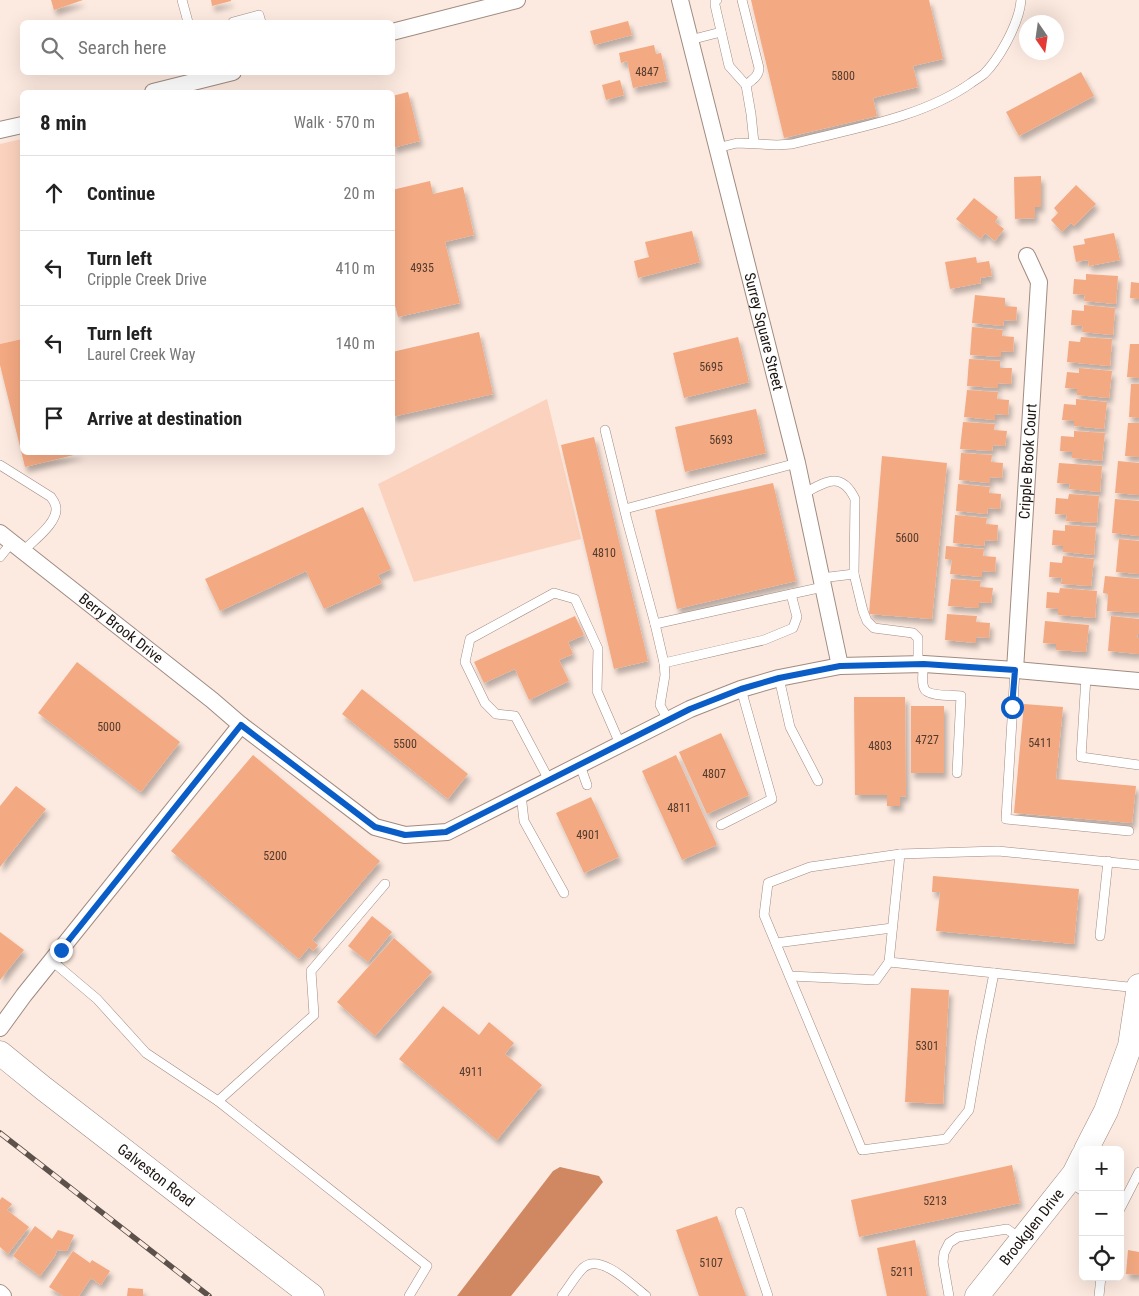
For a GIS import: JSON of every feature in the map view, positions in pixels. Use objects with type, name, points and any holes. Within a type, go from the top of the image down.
[{"type":"main road","points":[[1088,1146],[1106,1111],[1130,1046],[1138,994]]},
{"type":"main road","name":"Galveston Road","points":[[0,1053],[312,1296]]},
{"type":"main road","name":"Brookglen Drive","points":[[978,1296],[1022,1239],[1075,1186],[1074,1174],[1079,1164]]},
{"type":"street","points":[[395,31],[517,0]]},
{"type":"street","name":"Surrey Square Street","points":[[680,0],[797,463],[840,666]]},
{"type":"street","points":[[160,90],[205,76]]},
{"type":"street","points":[[0,130],[20,125]]},
{"type":"street","name":"Cripple Brook Court","points":[[1015,670],[1039,282],[1027,256]]},
{"type":"street","name":"Berry Brook Drive","points":[[12,542],[241,725],[375,827],[405,835],[446,832],[690,709],[741,689],[779,678],[840,666],[921,664],[1139,681]]},
{"type":"street","points":[[0,1028],[24,995],[241,725]]},
{"type":"street","points":[[0,1293],[3,1296]]},
{"type":"lane","points":[[182,0],[187,20]]},
{"type":"lane","points":[[717,0],[715,5],[729,66],[746,85],[754,143]]},
{"type":"lane","points":[[742,0],[759,68],[759,72],[746,85]]},
{"type":"lane","points":[[717,148],[737,143],[792,144],[880,122],[927,107],[958,93],[984,74],[997,58],[1010,35],[1020,9],[1021,0]]},
{"type":"lane","points":[[240,20],[259,15],[260,20]]},
{"type":"lane","points":[[690,40],[721,32]]},
{"type":"lane","points":[[605,430],[664,663],[665,675],[660,705],[668,720]]},
{"type":"lane","points":[[625,509],[797,463]]},
{"type":"lane","points":[[0,466],[51,497],[56,504],[54,518],[46,529],[12,542],[0,557]]},
{"type":"lane","points":[[803,494],[824,482],[832,481],[840,482],[850,489],[855,499],[854,574],[862,611],[867,622],[874,628],[913,633],[918,638],[923,687],[926,691],[931,694],[961,696],[958,773]]},
{"type":"lane","points":[[654,624],[791,594],[822,582],[854,574]]},
{"type":"lane","points":[[549,780],[515,716],[496,714],[485,703],[465,662],[470,638],[554,593],[575,599],[598,649],[597,691],[620,744]]},
{"type":"lane","points":[[664,663],[764,640],[793,628],[797,618],[791,594]]},
{"type":"lane","points":[[1015,670],[1006,819],[1129,830]]},
{"type":"lane","points":[[1086,676],[1081,757],[1139,765]]},
{"type":"lane","points":[[779,678],[790,727],[818,781]]},
{"type":"lane","points":[[721,825],[772,799],[741,689]]},
{"type":"lane","points":[[580,765],[587,786]]},
{"type":"lane","points":[[520,794],[524,821],[564,893]]},
{"type":"lane","points":[[994,973],[969,1110],[946,1139],[862,1150],[764,915],[768,883],[810,867],[900,854],[998,851],[1139,865]]},
{"type":"lane","points":[[790,976],[876,980],[888,962],[900,854]]},
{"type":"lane","points":[[1100,936],[1108,861]]},
{"type":"lane","points":[[218,1101],[314,1015],[311,971],[385,884]]},
{"type":"lane","points":[[776,943],[892,928]]},
{"type":"lane","points":[[52,961],[96,999],[146,1053],[218,1101],[427,1266],[409,1296]]},
{"type":"lane","points":[[888,962],[994,973],[1138,994]]},
{"type":"lane","points":[[1124,1201],[1139,1172]]},
{"type":"lane","points":[[740,1212],[768,1296]]},
{"type":"lane","points":[[949,1296],[943,1262],[944,1253],[949,1243],[958,1237],[1007,1229],[1022,1239]]},
{"type":"lane","points":[[562,1296],[584,1267],[590,1264],[609,1267],[646,1296]]},
{"type":"lane","points":[[1099,1296],[1101,1281]]},
{"type":"shaded area","points":[[20,139],[20,339],[0,344],[0,144]]},
{"type":"shaded area","points":[[547,399],[581,539],[414,582],[378,484]]},
{"type":"shaded area","points":[[560,1167],[599,1176],[603,1182],[511,1296],[457,1296],[553,1171]]},
{"type":"building","points":[[51,0],[83,0],[54,10]]},
{"type":"building","points":[[211,0],[231,0],[231,1],[212,6]]},
{"type":"building","points":[[751,0],[929,0],[943,59],[913,66],[918,87],[873,98],[877,116],[784,138]]},
{"type":"building","points":[[628,21],[632,35],[594,45],[590,31]]},
{"type":"building","points":[[654,45],[656,54],[661,53],[667,81],[633,88],[627,61],[621,63],[619,53]]},
{"type":"building","points":[[1081,72],[1094,96],[1019,136],[1006,112]]},
{"type":"building","points":[[620,80],[624,95],[606,100],[602,85]]},
{"type":"building","points":[[408,92],[420,141],[395,147],[395,95]]},
{"type":"building","points":[[1041,176],[1041,207],[1035,207],[1035,218],[1015,219],[1014,177]]},
{"type":"building","points":[[430,181],[433,194],[463,187],[474,235],[445,242],[460,303],[398,317],[395,306],[395,189]]},
{"type":"building","points":[[1076,185],[1096,204],[1074,226],[1071,223],[1062,232],[1051,220],[1058,213],[1054,208]]},
{"type":"building","points":[[974,198],[998,217],[995,222],[1004,229],[995,241],[985,233],[981,239],[956,219]]},
{"type":"building","points":[[692,231],[700,262],[638,278],[634,261],[649,257],[645,242]]},
{"type":"building","points":[[1114,233],[1120,260],[1089,266],[1088,260],[1076,262],[1073,246],[1085,244],[1084,239]]},
{"type":"building","points":[[976,257],[977,263],[989,261],[992,276],[980,278],[981,283],[950,289],[945,262]]},
{"type":"building","points":[[1086,274],[1118,276],[1116,304],[1084,301],[1085,295],[1073,294],[1074,279],[1086,280]]},
{"type":"building","points":[[1131,282],[1139,283],[1139,299],[1130,298]]},
{"type":"building","points":[[975,295],[1005,298],[1005,306],[1017,307],[1016,321],[1004,320],[1003,326],[972,323]]},
{"type":"building","points":[[1084,305],[1115,308],[1113,335],[1082,332],[1083,326],[1071,325],[1072,310],[1084,311]]},
{"type":"building","points":[[972,327],[1003,330],[1002,336],[1014,337],[1013,352],[1001,351],[1001,357],[970,355]]},
{"type":"building","points":[[479,332],[493,394],[395,416],[395,351]]},
{"type":"building","points":[[738,337],[749,382],[684,398],[673,353]]},
{"type":"building","points":[[1081,337],[1112,339],[1110,366],[1067,362],[1069,341],[1080,342]]},
{"type":"building","points":[[20,339],[20,447],[0,365],[0,344]]},
{"type":"building","points":[[1130,344],[1139,344],[1139,378],[1127,377]]},
{"type":"building","points":[[969,359],[1000,361],[1000,368],[1012,368],[1011,384],[998,383],[998,388],[967,386]]},
{"type":"building","points":[[1079,368],[1112,371],[1109,398],[1077,395],[1077,389],[1065,388],[1067,372],[1079,373]]},
{"type":"building","points":[[1131,384],[1139,384],[1139,418],[1129,417]]},
{"type":"building","points":[[967,390],[998,392],[997,399],[1009,400],[1008,415],[995,414],[995,420],[964,417]]},
{"type":"building","points":[[1076,399],[1107,402],[1104,429],[1074,426],[1074,421],[1062,420],[1064,404],[1076,405]]},
{"type":"building","points":[[756,409],[766,453],[685,472],[675,427]]},
{"type":"building","points":[[963,422],[995,424],[994,430],[1007,431],[1005,446],[993,445],[992,451],[960,449]]},
{"type":"building","points":[[1128,423],[1139,423],[1139,457],[1125,456]]},
{"type":"building","points":[[1074,431],[1105,433],[1102,461],[1072,458],[1072,452],[1060,451],[1061,436],[1074,437]]},
{"type":"building","points":[[594,437],[648,661],[614,669],[561,445]]},
{"type":"building","points":[[961,453],[992,455],[991,462],[1003,463],[1002,478],[990,477],[990,483],[959,480]]},
{"type":"building","points":[[22,455],[74,455],[25,467]]},
{"type":"building","points":[[882,456],[947,463],[932,619],[869,614]]},
{"type":"building","points":[[1118,461],[1139,463],[1139,495],[1115,493]]},
{"type":"building","points":[[1059,463],[1102,466],[1100,492],[1069,489],[1070,484],[1057,483]]},
{"type":"building","points":[[773,483],[796,581],[677,609],[655,510]]},
{"type":"building","points":[[958,484],[990,487],[989,493],[1001,494],[1000,509],[988,508],[987,514],[956,511]]},
{"type":"building","points":[[1069,494],[1099,496],[1097,523],[1066,521],[1067,515],[1055,514],[1056,498],[1068,499]]},
{"type":"building","points":[[1115,499],[1139,501],[1139,536],[1112,533]]},
{"type":"building","points":[[363,507],[391,569],[378,575],[382,583],[324,609],[306,571],[220,611],[205,579]]},
{"type":"building","points":[[955,515],[987,518],[986,524],[998,525],[997,541],[985,540],[984,546],[953,543]]},
{"type":"building","points":[[1065,525],[1096,527],[1094,555],[1063,552],[1063,546],[1052,545],[1053,530],[1065,531]]},
{"type":"building","points":[[1119,539],[1139,541],[1139,574],[1116,572]]},
{"type":"building","points":[[946,546],[984,549],[983,556],[996,557],[995,572],[982,571],[982,577],[950,574],[952,560],[945,559]]},
{"type":"building","points":[[1063,556],[1094,559],[1091,586],[1061,584],[1062,578],[1049,577],[1050,562],[1062,563]]},
{"type":"building","points":[[1105,576],[1139,579],[1139,613],[1107,611],[1108,594],[1103,593]]},
{"type":"building","points":[[951,579],[981,581],[980,587],[993,588],[991,603],[979,602],[979,608],[948,606]]},
{"type":"building","points":[[1060,588],[1097,591],[1095,618],[1058,615],[1058,609],[1046,608],[1047,592],[1059,593]]},
{"type":"building","points":[[947,614],[977,616],[976,622],[990,623],[989,638],[976,637],[976,643],[945,640]]},
{"type":"building","points":[[575,616],[584,635],[568,642],[573,654],[559,660],[569,681],[529,700],[515,669],[484,683],[474,662]]},
{"type":"building","points":[[1111,616],[1139,619],[1139,634],[1137,638],[1139,638],[1139,654],[1108,651]]},
{"type":"building","points":[[1045,621],[1089,625],[1086,652],[1056,650],[1056,644],[1043,643]]},
{"type":"building","points":[[77,662],[180,742],[141,792],[38,713]]},
{"type":"building","points":[[362,689],[468,774],[448,799],[342,714]]},
{"type":"building","points":[[854,697],[905,697],[906,796],[900,797],[900,806],[887,806],[887,795],[855,795]]},
{"type":"building","points":[[1024,704],[1063,707],[1056,779],[1136,786],[1132,823],[1014,813]]},
{"type":"building","points":[[911,706],[944,706],[944,773],[911,773]]},
{"type":"building","points":[[721,733],[749,795],[707,814],[679,752]]},
{"type":"building","points":[[253,755],[380,861],[312,940],[318,945],[313,951],[309,947],[299,959],[171,851]]},
{"type":"building","points":[[676,755],[717,845],[682,860],[642,771]]},
{"type":"building","points":[[16,786],[46,809],[0,867],[0,806]]},
{"type":"building","points":[[591,797],[619,857],[584,873],[556,813]]},
{"type":"building","points":[[933,876],[1079,889],[1074,944],[936,931],[940,892],[932,892]]},
{"type":"building","points":[[372,916],[392,932],[368,962],[348,946]]},
{"type":"building","points":[[0,932],[24,950],[0,980]]},
{"type":"building","points":[[394,938],[432,972],[375,1036],[337,1002]]},
{"type":"building","points":[[911,988],[949,990],[943,1104],[905,1102]]},
{"type":"building","points":[[443,1006],[479,1035],[489,1022],[514,1043],[505,1054],[542,1085],[497,1140],[399,1059]]},
{"type":"building","points":[[1012,1165],[1020,1203],[859,1237],[851,1200]]},
{"type":"building","points":[[2,1197],[12,1204],[7,1210],[29,1227],[8,1254],[0,1247],[0,1200]]},
{"type":"building","points":[[717,1216],[746,1296],[699,1296],[676,1230]]},
{"type":"building","points":[[35,1226],[52,1239],[58,1230],[74,1235],[67,1251],[57,1250],[55,1256],[40,1276],[13,1256]]},
{"type":"building","points":[[915,1240],[927,1296],[887,1296],[877,1248]]},
{"type":"building","points":[[1128,1250],[1139,1252],[1139,1275],[1126,1274]]},
{"type":"building","points":[[73,1251],[90,1263],[92,1260],[110,1271],[101,1285],[91,1278],[79,1296],[63,1296],[49,1287]]},
{"type":"building","points":[[128,1288],[143,1289],[143,1296],[127,1296]]},
{"type":"railway","points":[[0,1133],[209,1296]]},
{"type":"route","points":[[61,950],[241,725],[375,827],[405,835],[446,832],[690,709],[741,689],[779,678],[840,666],[924,664],[1015,670],[1012,707]]}]
